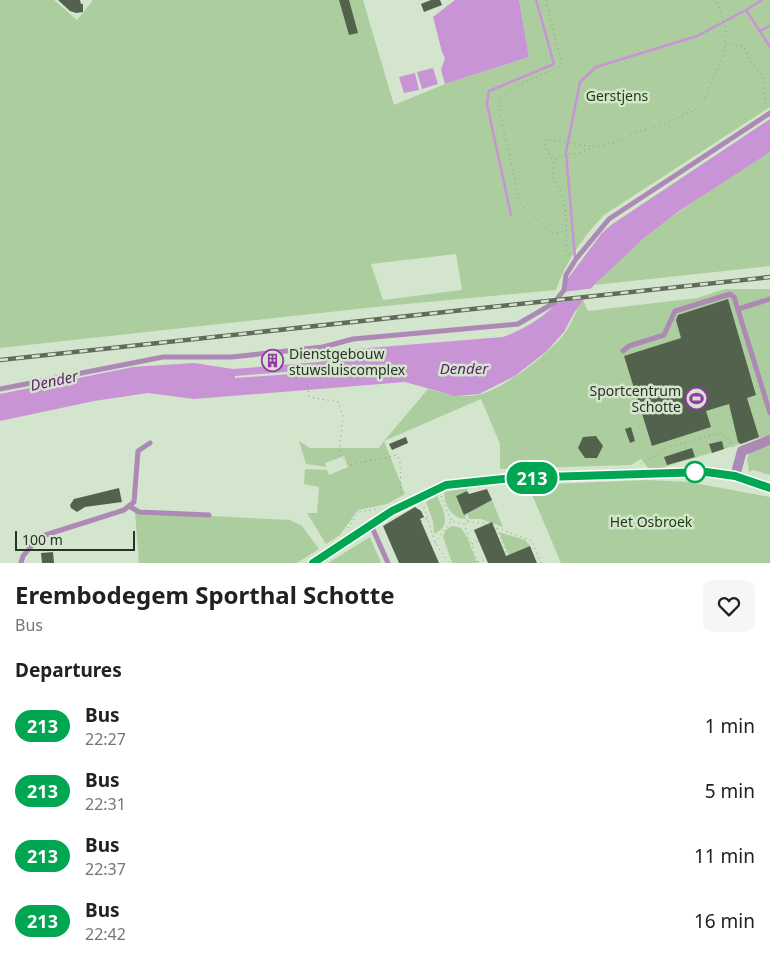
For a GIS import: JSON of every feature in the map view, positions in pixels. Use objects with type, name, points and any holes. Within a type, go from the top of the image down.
[{"type":"street","points":[[735,476],[742,451],[770,440]]},
{"type":"street","points":[[313,563],[420,497],[437,488],[457,482],[513,478],[688,472],[735,476],[770,488]]},
{"type":"lane","points":[[0,389],[163,357],[232,357],[305,349],[353,340],[509,326],[527,320],[554,303],[564,290],[566,275],[576,259],[609,219],[770,113]]},
{"type":"lane","points":[[623,351],[630,346],[664,335],[676,310],[730,294],[734,297],[770,413]]},
{"type":"lane","points":[[738,309],[770,299]]},
{"type":"lane","points":[[21,563],[23,556],[39,538],[124,510],[134,502],[138,451],[150,443]]},
{"type":"lane","points":[[129,506],[139,512],[209,515]]},
{"type":"lane","points":[[372,525],[388,563]]},
{"type":"path","points":[[546,0],[562,65],[514,87],[499,99],[500,113],[520,204],[552,234],[567,232]]},
{"type":"path","points":[[576,259],[566,251],[567,232],[563,197],[553,181],[554,164],[558,156],[621,141],[631,134],[667,123],[695,110],[711,86],[724,54],[726,26],[716,0]]},
{"type":"path","points":[[725,42],[744,47],[750,61],[763,77],[766,108],[770,113]]},
{"type":"path","points":[[554,164],[544,142],[548,138],[594,147]]},
{"type":"path","points":[[305,349],[309,397],[338,402],[343,415],[339,454],[350,465],[397,455],[400,462],[401,499]]},
{"type":"path","points":[[636,467],[656,456],[660,450],[714,434],[725,436],[734,447],[742,451]]},
{"type":"path","points":[[437,488],[451,521]]},
{"type":"path","points":[[420,497],[429,518],[434,542],[449,563]]},
{"type":"path","points":[[466,514],[468,522]]},
{"type":"path","points":[[421,521],[429,518]]},
{"type":"path","points":[[451,521],[464,524],[468,522],[484,523],[532,541],[541,563]]},
{"type":"path","points":[[434,542],[451,521]]},
{"type":"path","points":[[464,524],[478,563],[486,559]]},
{"type":"path","points":[[496,528],[507,555]]},
{"type":"path","points":[[471,545],[479,541]]},
{"type":"green space","name":"Gerstjens","points":[[0,0],[54,0],[77,20],[93,0],[363,0],[394,105],[445,84],[529,57],[519,0],[770,0],[770,107],[604,215],[576,250],[556,290],[385,306],[0,348]],"holes":[[[456,254],[462,290],[383,300],[371,264]]]},
{"type":"green space","points":[[770,152],[770,266],[594,285],[613,265],[655,229],[700,197]]},
{"type":"green space","points":[[725,289],[770,289],[770,435],[661,468],[649,469],[641,459],[631,465],[500,469],[500,444],[481,399],[384,441],[428,389],[458,395],[477,395],[488,392],[525,370],[548,351],[565,333],[583,300],[588,311],[697,298]]},
{"type":"green space","points":[[299,441],[310,448],[379,448],[384,441],[405,494],[387,504],[358,510],[340,535],[326,544],[307,513],[317,513],[319,487],[304,484],[305,469],[327,470],[329,475],[348,467],[344,456],[325,463],[326,467],[306,464]]},
{"type":"green space","points":[[770,446],[770,475],[753,470],[749,472],[747,459],[750,452]]},
{"type":"green space","name":"Het Osbroek","points":[[648,480],[689,482],[770,497],[770,563],[561,563],[528,485]]},
{"type":"green space","points":[[468,488],[467,491],[456,496],[466,519],[453,514],[447,506],[444,492]]},
{"type":"green space","points":[[437,496],[444,512],[445,522],[440,530],[434,534],[433,521],[426,502]]},
{"type":"green space","points":[[492,500],[503,527],[481,519],[469,519],[467,513]]},
{"type":"green space","points":[[135,512],[290,520],[302,526],[319,549],[297,563],[139,563]]},
{"type":"green space","points":[[452,526],[461,528],[467,537],[477,563],[452,563],[443,536],[446,530]]},
{"type":"green space","points":[[499,532],[525,540],[530,546],[509,556]]},
{"type":"green space","points":[[370,537],[381,563],[328,563]]},
{"type":"water","points":[[455,0],[519,0],[529,57],[445,84],[441,70],[445,58],[433,17]]},
{"type":"water","points":[[433,68],[438,84],[422,89],[417,72]]},
{"type":"water","points":[[415,73],[419,90],[404,93],[399,77]]},
{"type":"water","name":"Dender","points":[[770,119],[770,152],[679,211],[644,238],[594,285],[574,313],[564,332],[547,351],[515,376],[479,394],[455,396],[405,382],[194,399],[148,393],[94,401],[0,421],[0,394],[133,367],[194,363],[233,369],[319,362],[356,349],[503,337],[523,328],[552,308],[564,290],[566,281],[602,233],[611,225]],"holes":[[[319,369],[319,372],[235,378],[235,376]]]},
{"type":"pier","points":[[596,288],[587,299],[554,303],[562,292]]},
{"type":"building","points":[[58,0],[80,0],[81,4],[83,4],[83,12],[76,13],[70,11]]},
{"type":"building","points":[[339,0],[349,0],[358,33],[349,35]]},
{"type":"building","points":[[431,0],[440,0],[442,5],[424,12],[421,4]]},
{"type":"building","points":[[728,299],[756,395],[747,398],[759,437],[741,444],[738,442],[729,404],[706,411],[711,427],[652,446],[624,356],[681,338],[676,320],[678,315]]},
{"type":"building","points":[[631,427],[635,441],[630,443],[625,429]]},
{"type":"building","points":[[596,436],[603,446],[597,458],[585,458],[578,448],[583,437]]},
{"type":"building","points":[[406,437],[408,443],[392,450],[389,444]]},
{"type":"building","points":[[722,441],[724,449],[712,453],[709,444]]},
{"type":"building","points":[[692,448],[695,457],[667,465],[664,457]]},
{"type":"building","points":[[119,488],[122,502],[85,507],[77,512],[71,508],[70,505],[74,499]]},
{"type":"building","points":[[487,489],[492,500],[464,515],[456,496],[467,491],[469,494]]},
{"type":"building","points":[[415,507],[421,511],[424,517],[420,519],[439,563],[399,563],[383,526]]},
{"type":"building","points":[[492,522],[506,556],[530,546],[537,563],[488,563],[474,530]]},
{"type":"building","points":[[53,552],[54,563],[42,563],[41,553]]},
{"type":"waterway","points":[[511,215],[487,104],[489,91],[554,64],[536,0]]},
{"type":"waterway","points":[[762,0],[746,10],[770,47]]},
{"type":"waterway","points":[[575,257],[566,152],[580,82],[596,67],[697,36],[746,10]]},
{"type":"waterway","points":[[759,31],[770,26]]},
{"type":"railway","points":[[0,360],[770,277]]},
{"type":"bus line","name":"213","points":[[313,563],[392,511],[435,488],[457,482],[513,478],[706,472],[735,476],[770,488]]},
{"type":"place","name":"Dienstgebouw stuwsluiscomplex","points":[[273,361]]},
{"type":"place","name":"Sportcentrum Schotte","points":[[697,398]]}]
